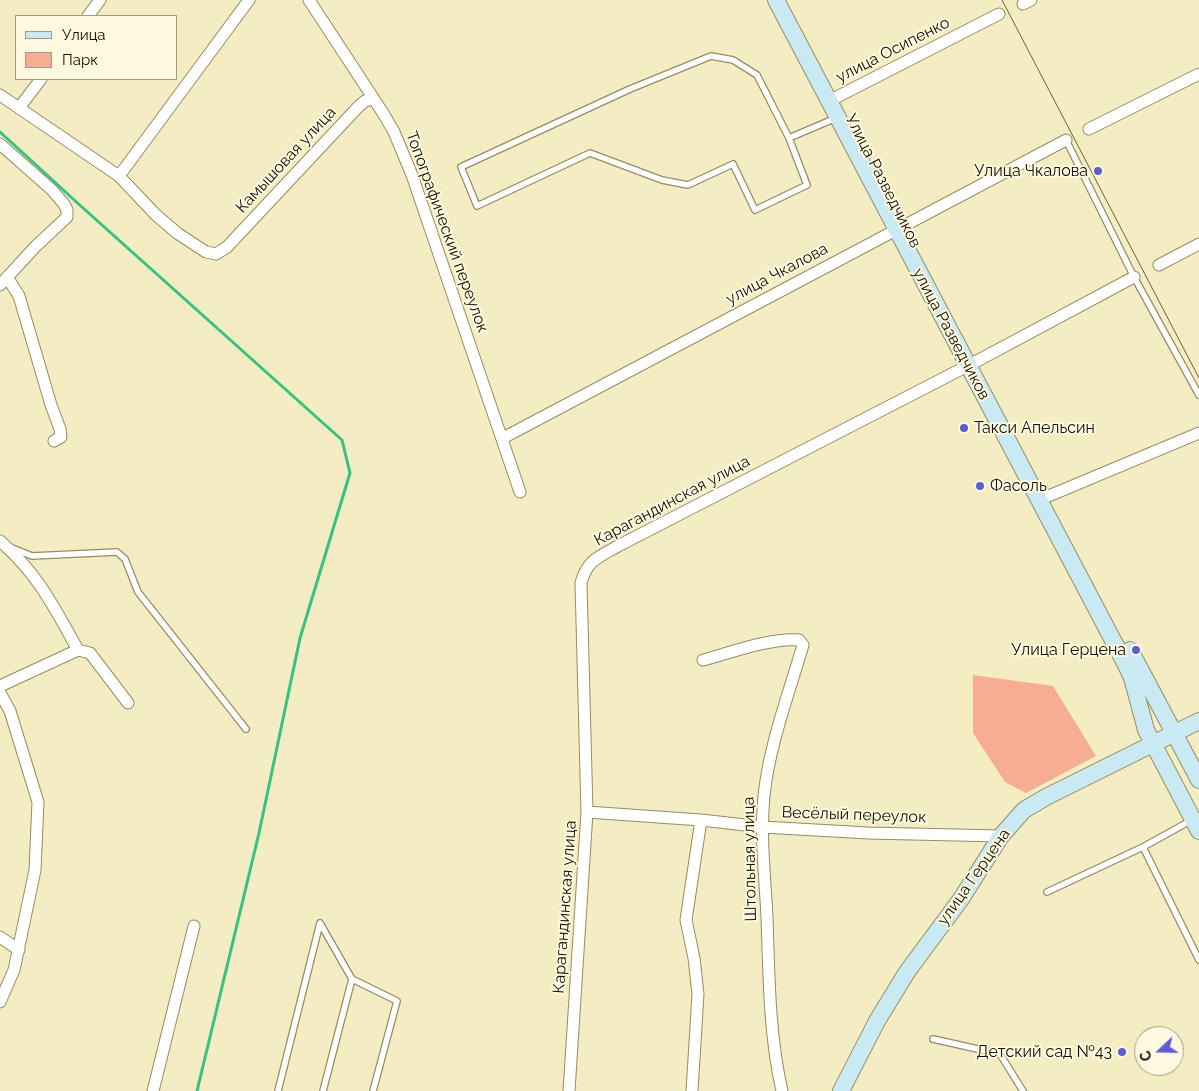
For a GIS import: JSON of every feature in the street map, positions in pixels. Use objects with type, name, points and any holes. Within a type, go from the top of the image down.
[{"type":"main road","name":"улица Разведчиков","points":[[776,0],[834,99],[837,117],[901,227],[1043,498],[1126,665],[1136,693],[1141,717],[1153,744],[1196,825]]},
{"type":"main road","name":"Улица Разведчиков","points":[[788,0],[834,99],[901,227]]},
{"type":"main road","points":[[1043,498],[1199,780]]},
{"type":"main road","name":"улица Герцена","points":[[841,1091],[878,1021],[907,972],[961,899],[1001,836],[1024,810],[1046,797],[1199,721]]},
{"type":"street","points":[[89,15],[100,0]]},
{"type":"street","points":[[0,95],[119,176],[249,0]]},
{"type":"street","name":"Топографический переулок","points":[[309,0],[394,132],[412,176],[520,492]]},
{"type":"street","name":"улица Осипенко","points":[[834,99],[999,14]]},
{"type":"street","points":[[1089,129],[1199,74]]},
{"type":"street","points":[[19,108],[40,80]]},
{"type":"street","name":"Камышовая улица","points":[[119,176],[156,215],[177,233],[206,252],[216,254],[227,247],[359,106],[372,99]]},
{"type":"street","name":"улица Чкалова","points":[[503,438],[1066,140]]},
{"type":"street","points":[[0,144],[52,190],[67,210],[67,216],[3,281],[19,296],[50,405],[60,429],[61,437],[54,441]]},
{"type":"street","points":[[1159,265],[1199,244]]},
{"type":"street","name":"Карагандинская улица","points":[[569,1091],[587,812],[581,583],[584,571],[591,562],[1134,277]]},
{"type":"street","points":[[1043,498],[1199,433]]},
{"type":"street","points":[[0,541],[26,566],[46,592],[78,650]]},
{"type":"street","name":"Штольная улица","points":[[703,660],[766,643],[792,639],[799,640],[803,645],[769,765],[764,796],[763,828],[771,1008],[782,1091]]},
{"type":"street","points":[[0,686],[78,650],[90,653],[128,703]]},
{"type":"street","points":[[0,693],[10,711],[38,802],[35,870],[14,970],[0,1002]]},
{"type":"street","name":"Весёлый переулок","points":[[587,812],[701,820],[763,828],[1001,836]]},
{"type":"street","points":[[692,1091],[698,994],[694,958],[686,920],[701,820]]},
{"type":"street","points":[[152,1091],[194,926]]},
{"type":"street","points":[[0,937],[19,950]]},
{"type":"lane","points":[[711,56],[733,60],[757,75],[789,138],[808,185],[755,210],[733,164],[688,184],[662,180],[590,153],[477,206],[461,167],[630,89],[711,56]]},
{"type":"lane","points":[[789,138],[837,117]]},
{"type":"lane","points":[[1066,140],[1134,277],[1199,395]]},
{"type":"lane","points":[[0,541],[16,551],[32,556],[117,552],[125,559],[138,592],[246,729]]},
{"type":"lane","points":[[1047,892],[1143,847],[1196,825]]},
{"type":"lane","points":[[1143,847],[1199,960]]},
{"type":"lane","points":[[278,1091],[320,923],[352,978],[397,1001],[373,1091]]},
{"type":"lane","points":[[322,1091],[352,978]]},
{"type":"lane","points":[[934,1039],[1000,1054],[1023,1091]]},
{"type":"green space","points":[[973,675],[1053,686],[1096,756],[1026,793],[1005,782],[973,733]]},
{"type":"waterway","points":[[0,132],[342,440],[350,473],[300,638],[259,833],[197,1091]]},
{"type":"tram line","points":[[1002,0],[1199,378]]},
{"type":"place","name":"Улица Чкалова","points":[[1098,171]]},
{"type":"place","name":"Такси Апельсин","points":[[964,428]]},
{"type":"place","name":"Фасоль","points":[[980,486]]},
{"type":"place","name":"Улица Герцена","points":[[1136,650]]},
{"type":"place","name":"Детский сад №43","points":[[1122,1052]]}]
